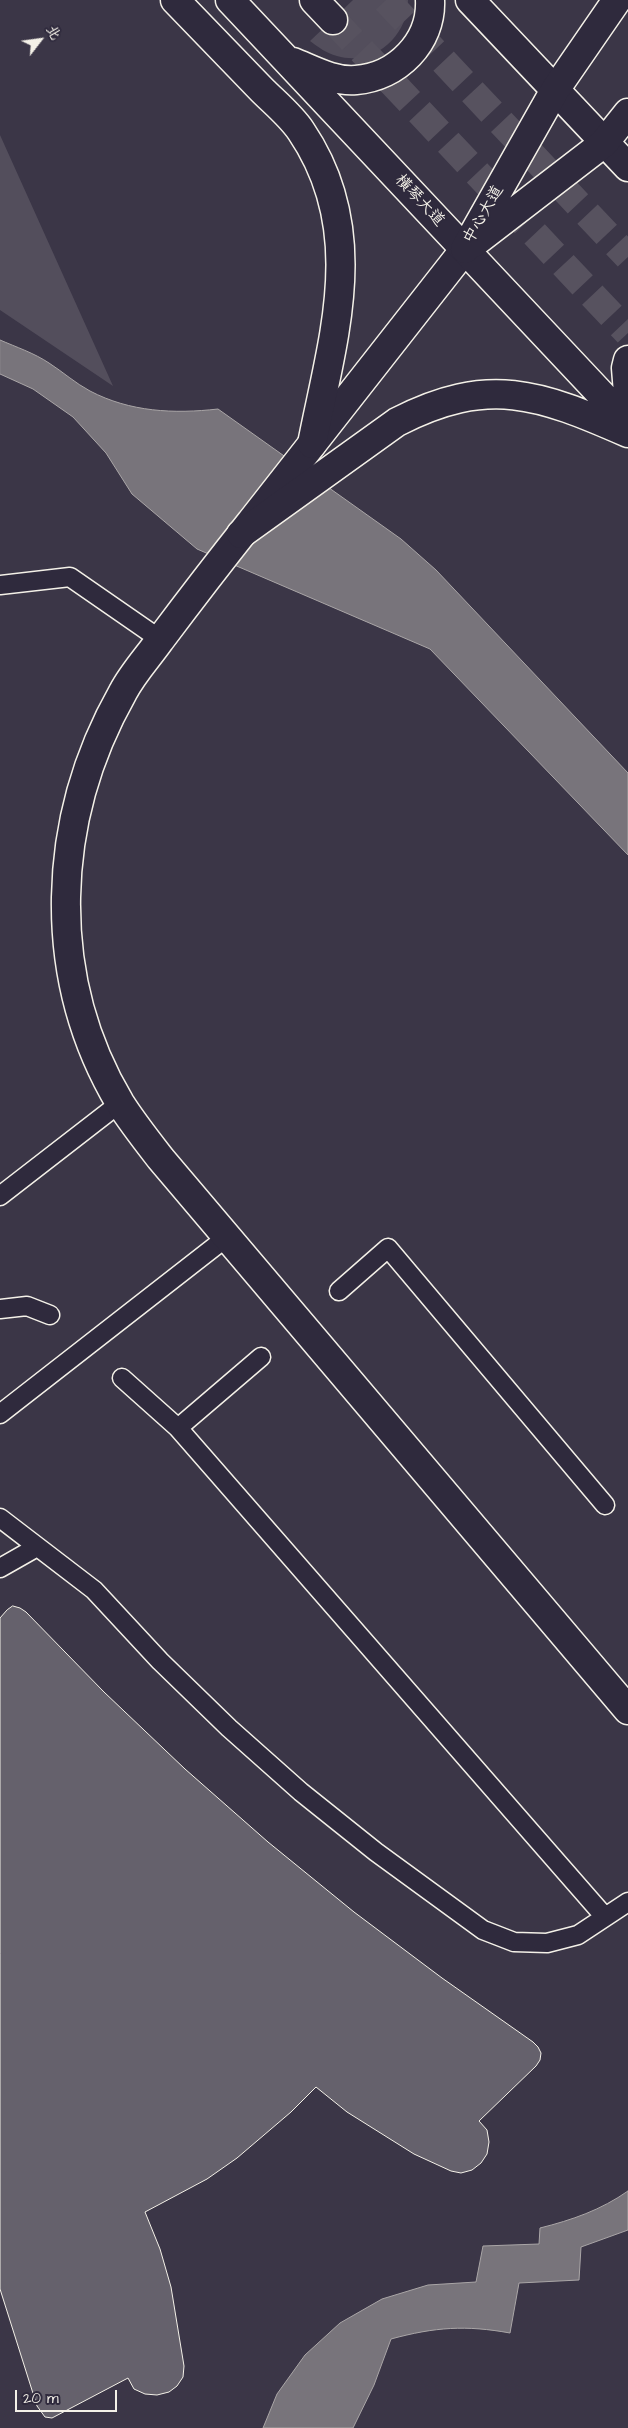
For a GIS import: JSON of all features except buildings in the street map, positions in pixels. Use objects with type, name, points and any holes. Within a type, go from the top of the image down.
[{"type":"main road","points":[[175,0],[301,130],[318,161],[331,194],[339,229],[341,255],[340,300],[312,444]]},
{"type":"main road","name":"横琴大道","points":[[230,0],[628,423]]},
{"type":"main road","points":[[314,0],[333,20]]},
{"type":"main road","points":[[285,59],[333,78],[355,80],[377,76],[397,66],[414,51],[424,31],[430,10],[430,0]]},
{"type":"main road","points":[[470,0],[628,168]]},
{"type":"main road","name":"中心大道","points":[[465,250],[555,90],[618,0]]},
{"type":"main road","name":"中心大道","points":[[465,250],[604,142],[628,114]]},
{"type":"main road","points":[[465,250],[194,594],[124,690],[96,745],[76,804],[66,864],[66,926],[75,988],[93,1047],[120,1103],[161,1159],[628,1710]]},
{"type":"main road","points":[[628,360],[626,368],[628,393]]},
{"type":"main road","points":[[241,534],[397,422],[425,408],[454,399],[485,394],[516,395],[547,400],[576,410],[628,433]]},
{"type":"lane","points":[[0,585],[70,577],[160,640]]},
{"type":"lane","points":[[0,1196],[120,1103]]},
{"type":"lane","points":[[0,1414],[227,1237]]},
{"type":"lane","points":[[339,1291],[388,1248],[605,1504]]},
{"type":"lane","points":[[0,1309],[27,1306],[50,1315]]},
{"type":"lane","points":[[178,1428],[261,1357]]},
{"type":"lane","points":[[122,1378],[178,1428],[605,1917]]},
{"type":"lane","points":[[0,1518],[94,1590],[181,1681],[301,1792],[376,1852],[483,1930],[514,1942],[546,1943],[578,1935],[628,1902]]},
{"type":"lane","points":[[0,1568],[37,1546]]},
{"type":"shaded area","points":[[353,0],[408,0],[402,25],[386,46],[376,53],[364,57],[351,58],[329,53],[310,41]]},
{"type":"shaded area","points":[[0,135],[113,386],[0,310]]},
{"type":"shaded area","points":[[0,340],[43,359],[79,385],[105,398],[152,410],[202,411],[218,409],[401,539],[436,570],[628,773],[628,855],[430,649],[197,549],[132,494],[106,453],[73,417],[33,389],[0,374]]},
{"type":"shaded area","points":[[628,2191],[628,2230],[581,2247],[579,2280],[519,2283],[510,2333],[494,2330],[451,2328],[391,2339],[374,2385],[353,2428],[263,2428],[277,2394],[305,2355],[340,2323],[382,2299],[428,2285],[476,2282],[483,2246],[539,2244],[540,2228],[586,2214]]},
{"type":"tunnel","points":[[386,0],[628,257]]},
{"type":"tunnel","points":[[333,20],[628,333]]}]
